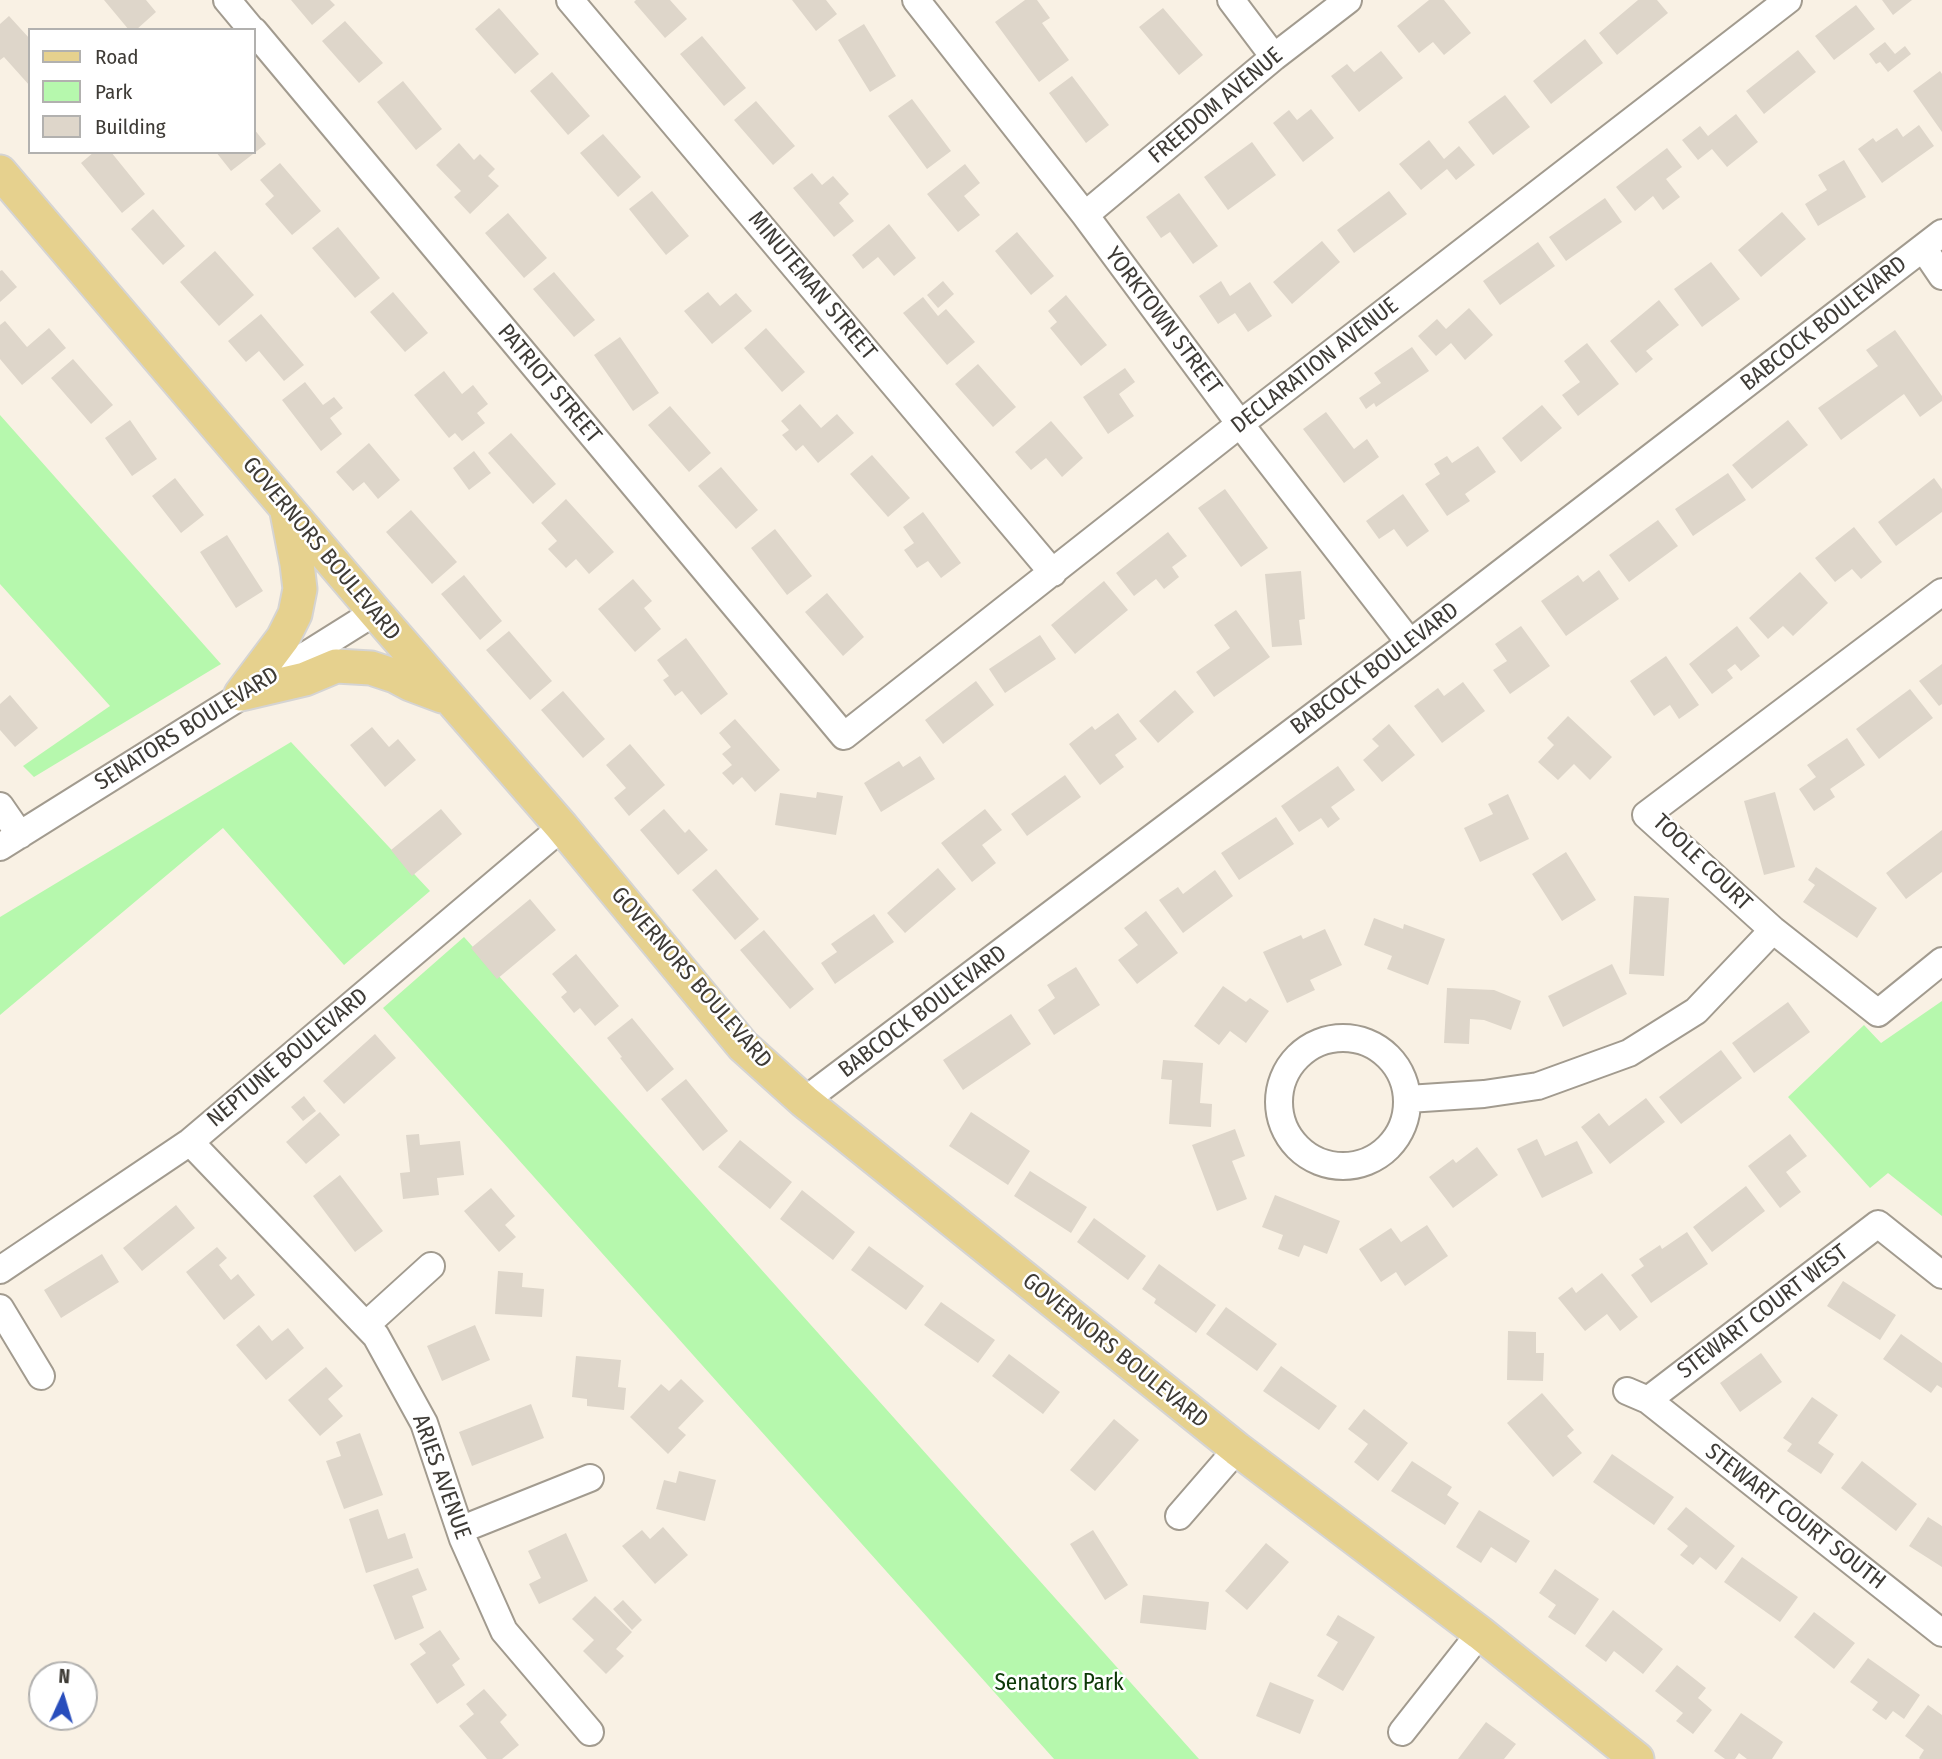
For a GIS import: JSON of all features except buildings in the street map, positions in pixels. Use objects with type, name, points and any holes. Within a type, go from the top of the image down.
[{"type":"main road","name":"GOVERNORS BOULEVARD","points":[[0,172],[374,612],[562,827],[743,1046],[804,1101],[1237,1449],[1480,1633],[1637,1759]]},
{"type":"main road","points":[[241,694],[283,638],[295,614],[300,589],[286,508]]},
{"type":"main road","points":[[241,694],[305,679],[336,666],[371,668],[449,698]]},
{"type":"street","name":"PATRIOT STREET","points":[[227,0],[250,28]]},
{"type":"street","name":"MINUTEMAN STREET","points":[[570,0],[1053,573]]},
{"type":"street","name":"YORKTOWN STREET","points":[[916,0],[1085,215],[1240,424],[1410,643]]},
{"type":"street","points":[[1231,0],[1274,57]]},
{"type":"street","name":"FREEDOM AVENUE","points":[[1085,215],[1274,57],[1348,0]]},
{"type":"street","name":"DECLARATION AVENUE","points":[[844,736],[1240,424],[1788,0]]},
{"type":"street","name":"PATRIOT STREET","points":[[256,35],[844,736]]},
{"type":"street","points":[[1932,241],[1942,276]]},
{"type":"street","name":"BABCOCK BOULEVARD","points":[[804,1101],[1410,643],[1932,241]]},
{"type":"street","name":"TOOLE COURT","points":[[1942,592],[1646,815],[1773,930],[1878,1013],[1942,961]]},
{"type":"street","name":"SENATORS BOULEVARD","points":[[10,841],[374,612]]},
{"type":"street","points":[[0,806],[10,841]]},
{"type":"street","name":"NEPTUNE BOULEVARD","points":[[0,1270],[190,1142],[562,827]]},
{"type":"street","points":[[1408,1099],[1484,1094],[1538,1086],[1629,1053],[1696,1011],[1773,930]]},
{"type":"street","points":[[1339,1038],[1360,1040],[1378,1048],[1394,1062],[1404,1079],[1408,1099],[1405,1121],[1395,1141],[1379,1156],[1359,1165],[1336,1167],[1315,1160],[1297,1147],[1284,1129],[1279,1107],[1280,1087],[1289,1068],[1302,1053],[1319,1043],[1339,1038]]},
{"type":"street","name":"ARIES AVENUE","points":[[190,1142],[376,1336],[424,1423],[460,1530],[504,1631],[590,1732]]},
{"type":"street","name":"STEWART COURT WEST","points":[[1637,1395],[1878,1224],[1942,1275]]},
{"type":"street","points":[[366,1325],[431,1266]]},
{"type":"street","points":[[0,1308],[41,1376]]},
{"type":"street","name":"STEWART COURT SOUTH","points":[[1637,1395],[1942,1633]]},
{"type":"street","points":[[1179,1516],[1237,1449]]},
{"type":"street","points":[[460,1530],[590,1478]]},
{"type":"street","points":[[1402,1732],[1480,1633]]},
{"type":"green space","points":[[0,415],[221,664],[34,777],[23,766],[110,706],[0,584]]},
{"type":"green space","points":[[291,742],[430,891],[344,965],[223,828],[0,1015],[0,917]]},
{"type":"green space","name":"Senators Park","points":[[464,937],[1199,1759],[1054,1759],[383,1008]]},
{"type":"green space","points":[[1942,1001],[1942,1216],[1888,1173],[1870,1188],[1788,1097],[1864,1025],[1881,1043]]}]
